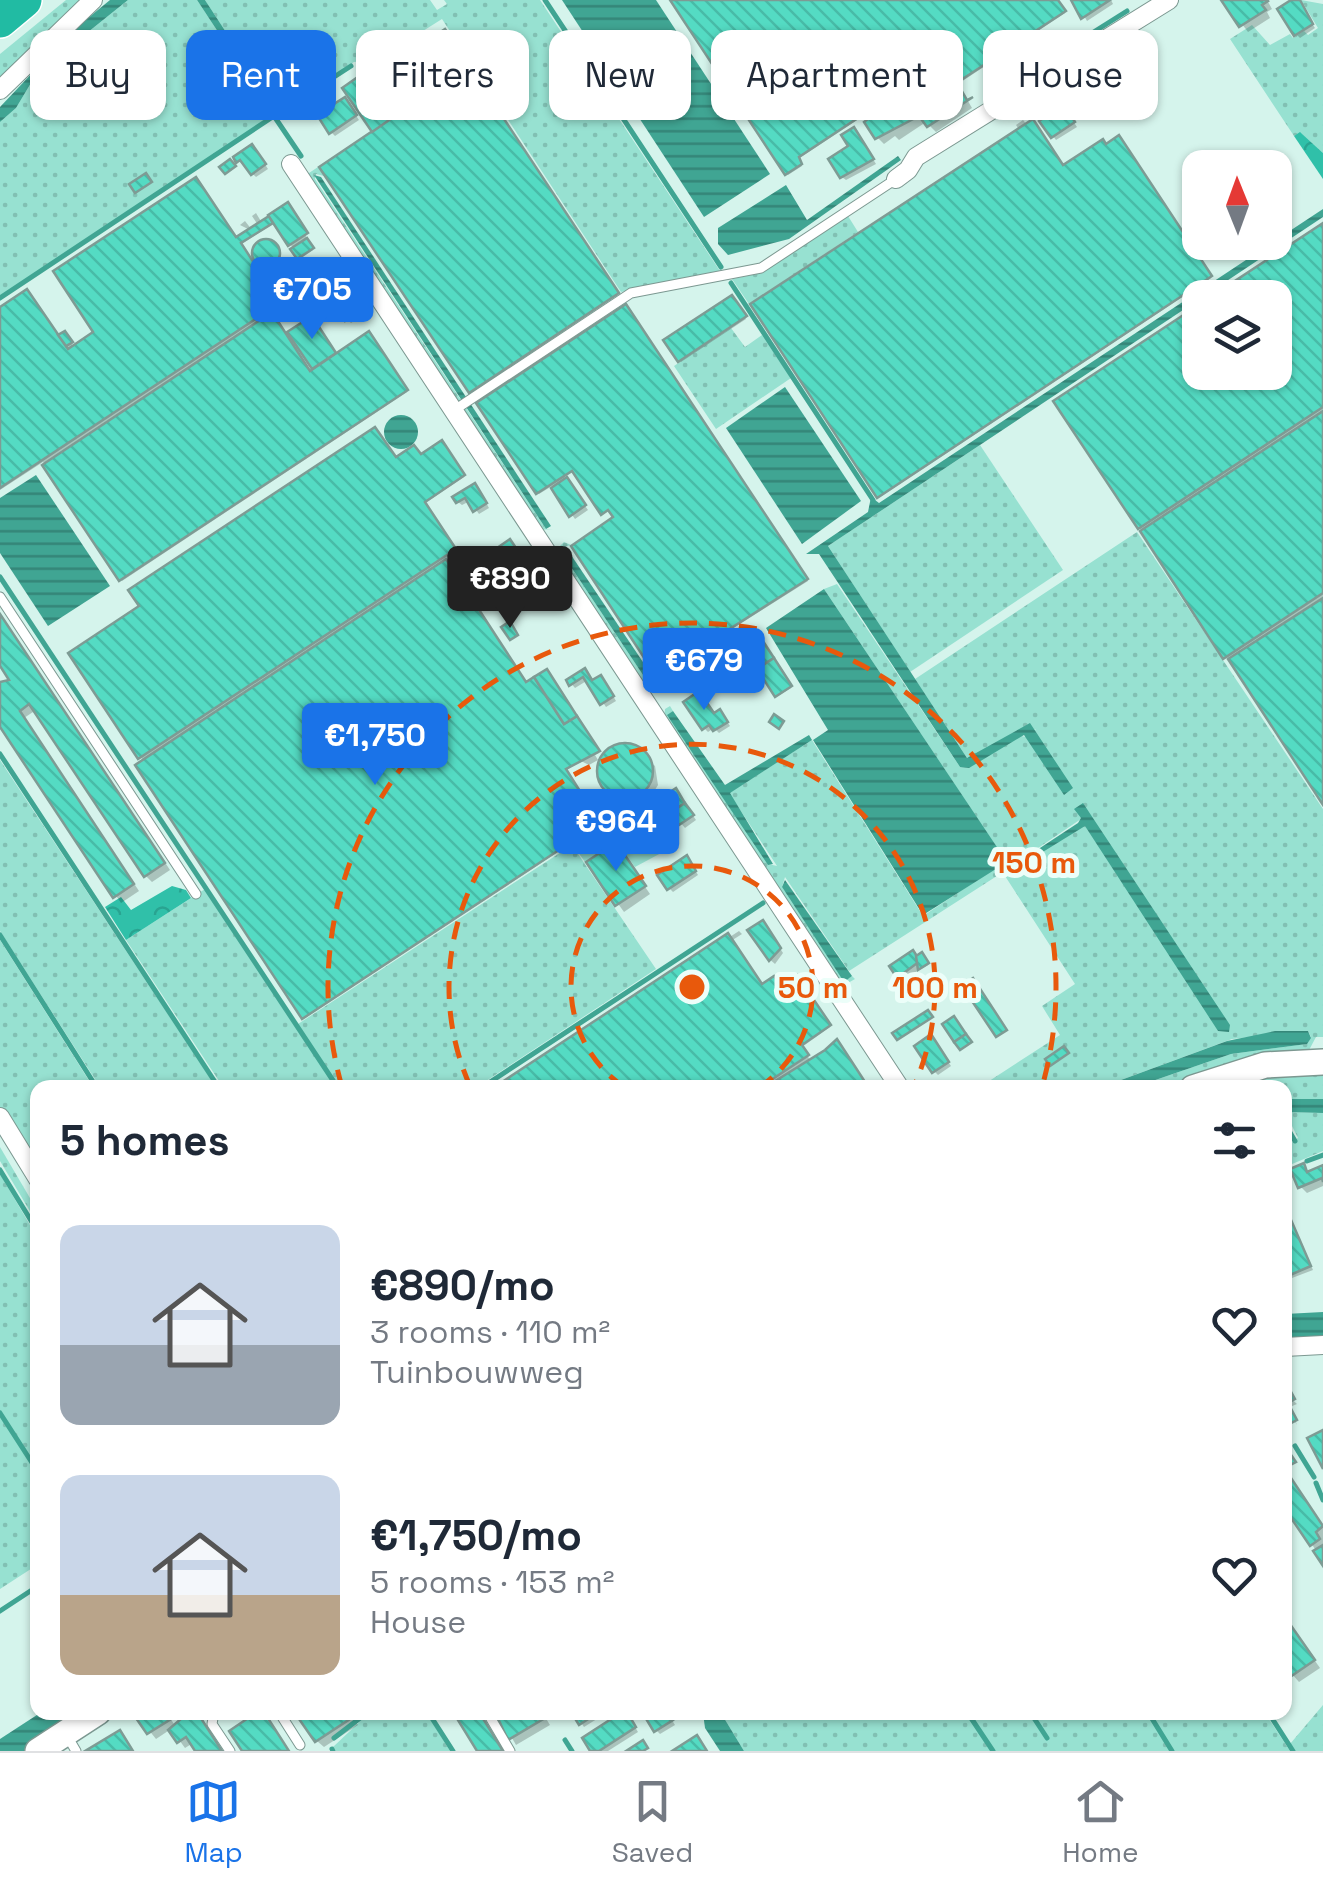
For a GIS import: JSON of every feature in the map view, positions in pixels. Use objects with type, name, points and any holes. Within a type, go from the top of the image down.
[{"type":"highway","points":[[0,20],[24,0]]},
{"type":"street","points":[[0,90],[93,0]]},
{"type":"street","points":[[896,178],[908,170],[916,157],[1169,0]]},
{"type":"street","points":[[291,164],[458,408],[895,1080]]},
{"type":"street","points":[[1217,1080],[1265,1065],[1323,1062]]},
{"type":"street","points":[[0,1117],[30,1166]]},
{"type":"street","points":[[1292,1346],[1323,1345]]},
{"type":"street","points":[[38,1751],[70,1741],[90,1720]]},
{"type":"lane","points":[[458,408],[631,293],[761,268],[896,178]]},
{"type":"lane","points":[[0,596],[196,894]]},
{"type":"lane","points":[[213,1720],[230,1751]]},
{"type":"lane","points":[[283,1720],[300,1745]]},
{"type":"lane","points":[[493,1720],[510,1751]]},
{"type":"shaded area","points":[[66,0],[88,0],[56,30],[30,30],[30,55],[0,83],[0,54]]},
{"type":"shaded area","points":[[110,0],[128,0],[91,30],[73,30]]},
{"type":"shaded area","points":[[128,0],[197,0],[217,30],[186,30],[186,120],[266,120],[0,296],[0,122],[16,108],[30,85],[30,120],[166,120],[166,30],[91,30]]},
{"type":"shaded area","points":[[197,0],[205,0],[225,30],[217,30]]},
{"type":"shaded area","points":[[205,0],[430,0],[437,10],[447,4],[444,0],[540,0],[560,30],[549,30],[549,120],[620,120],[720,271],[621,292],[508,120],[529,120],[529,30],[449,30],[442,19],[425,30],[356,30],[354,62],[336,74],[336,30],[225,30]]},
{"type":"shaded area","points":[[562,0],[656,0],[676,30],[582,30]]},
{"type":"shaded area","points":[[1301,0],[1323,4],[1323,153],[1301,133],[1294,136],[1230,39],[1252,25],[1270,45],[1290,34],[1293,38],[1304,31],[1308,35],[1318,28]]},
{"type":"shaded area","points":[[691,53],[711,84],[711,120],[735,120],[770,174],[704,217],[641,120],[691,120]]},
{"type":"shaded area","points":[[30,75],[30,85],[16,108],[0,122],[0,107]]},
{"type":"shaded area","points":[[898,156],[901,160],[789,239],[728,255],[718,244],[718,228],[786,185],[807,220]]},
{"type":"shaded area","points":[[318,167],[324,176],[316,174],[315,179],[546,529],[553,529],[538,530],[309,181],[309,173]]},
{"type":"shaded area","points":[[314,175],[321,177],[551,526],[546,529]]},
{"type":"shaded area","points":[[1323,209],[1323,217],[1292,238],[1292,230]]},
{"type":"shaded area","points":[[848,216],[858,232],[749,304],[732,279],[762,273]]},
{"type":"shaded area","points":[[1246,260],[1258,260],[1228,280],[1216,280]]},
{"type":"shaded area","points":[[1182,302],[1182,311],[828,546],[967,758],[1030,723],[1073,788],[1064,795],[1024,735],[969,768],[960,767],[819,554],[806,554],[868,512],[871,497],[879,503]]},
{"type":"shaded area","points":[[731,328],[745,347],[762,335],[791,378],[716,429],[674,366]]},
{"type":"shaded area","points":[[785,387],[861,501],[802,544],[726,428]]},
{"type":"shaded area","points":[[401,415],[413,420],[418,432],[413,444],[401,449],[389,444],[384,432],[389,420]]},
{"type":"shaded area","points":[[980,445],[1063,570],[910,672],[828,546]]},
{"type":"shaded area","points":[[36,475],[110,586],[48,626],[0,553],[0,498]]},
{"type":"shaded area","points":[[1137,532],[1323,809],[1323,1037],[1316,1037],[1308,1052],[1228,1065],[1185,1080],[1155,1080],[1231,1054],[1306,1044],[1311,1037],[1308,1031],[1232,1039],[1121,1080],[991,1080],[1060,1035],[1042,1006],[1075,984],[1005,876],[1000,874],[849,971],[785,877],[782,887],[844,981],[852,976],[855,979],[841,987],[664,719],[665,709],[670,706],[673,711],[668,715],[768,864],[777,866],[729,793],[812,740],[923,916],[1006,861],[824,589],[837,584],[960,767],[1021,736],[1027,737],[1036,729],[967,758],[915,679]],"holes":[[[1081,819],[1085,825],[1008,873],[1010,867]]]},
{"type":"shaded area","points":[[564,542],[571,545],[561,548],[563,555],[647,681],[653,677],[658,684],[644,689],[556,550]]},
{"type":"shaded area","points":[[565,546],[653,677],[647,681],[563,555],[561,549]]},
{"type":"shaded area","points":[[824,589],[1007,862],[923,915],[813,740],[828,730],[766,628]]},
{"type":"shaded area","points":[[673,711],[725,785],[809,735],[812,740],[730,793],[773,864],[768,865],[667,715]]},
{"type":"shaded area","points":[[0,760],[211,1080],[96,1080],[0,931]]},
{"type":"shaded area","points":[[642,800],[658,823],[648,830],[663,852],[635,867],[616,841],[585,862],[573,845]]},
{"type":"shaded area","points":[[1083,803],[1230,1025],[1229,1032],[1218,1031],[1085,826],[1007,874],[1005,871],[1078,823],[1081,818],[1074,809]]},
{"type":"shaded area","points":[[572,845],[656,969],[488,1080],[218,1080],[126,940],[205,889],[295,1026]]},
{"type":"shaded area","points":[[785,880],[852,976],[844,982],[782,887]]},
{"type":"shaded area","points":[[0,940],[89,1080],[30,1080],[30,1158],[0,1108]]},
{"type":"shaded area","points":[[1275,1031],[1308,1031],[1311,1038],[1307,1044],[1231,1054],[1155,1080],[1121,1080],[1227,1041]]},
{"type":"shaded area","points":[[1323,1071],[1323,1099],[1292,1099],[1292,1080],[1238,1080]]},
{"type":"shaded area","points":[[1292,1099],[1323,1099],[1323,1113],[1292,1112]]},
{"type":"shaded area","points":[[1292,1112],[1323,1113],[1323,1151],[1292,1164],[1292,1142],[1298,1138],[1292,1126]]},
{"type":"shaded area","points":[[0,1147],[30,1198],[30,1211],[0,1161]]},
{"type":"shaded area","points":[[0,1174],[30,1225],[30,1570],[0,1589]]},
{"type":"shaded area","points":[[1323,1312],[1323,1337],[1292,1339],[1292,1314]]},
{"type":"shaded area","points":[[1323,1705],[1323,1751],[1295,1751],[1290,1744]]},
{"type":"shaded area","points":[[30,1720],[71,1720],[26,1751],[0,1751],[0,1739]]},
{"type":"shaded area","points":[[362,1720],[431,1720],[450,1751],[336,1751],[333,1747]]},
{"type":"shaded area","points":[[704,1720],[725,1720],[744,1751],[720,1751]]},
{"type":"shaded area","points":[[725,1720],[1270,1720],[1290,1751],[744,1751]]},
{"type":"green space","points":[[1300,132],[1323,153],[1323,179],[1294,136]]},
{"type":"green space","points":[[172,886],[186,890],[191,898],[126,940],[105,907],[121,897],[131,910]]},
{"type":"building","points":[[670,0],[1058,0],[1066,11],[1037,30],[983,30],[983,66],[963,79],[963,30],[711,30],[711,62]]},
{"type":"building","points":[[1071,0],[1110,0],[1081,19]]},
{"type":"building","points":[[1221,0],[1268,1],[1262,5],[1266,10],[1239,27]]},
{"type":"building","points":[[1291,0],[1300,0],[1313,24],[1294,36],[1277,9]]},
{"type":"building","points":[[356,78],[356,109],[342,88]]},
{"type":"building","points":[[345,97],[356,116],[329,134],[320,120],[336,120],[336,103]]},
{"type":"building","points":[[364,120],[389,120],[372,132]]},
{"type":"building","points":[[389,120],[505,120],[619,293],[469,393],[319,167]]},
{"type":"building","points":[[749,120],[855,120],[799,157],[802,164],[785,175]]},
{"type":"building","points":[[867,120],[911,120],[875,139],[864,122]]},
{"type":"building","points":[[1031,120],[1063,165],[1103,139],[1106,144],[1119,135],[1182,231],[1182,260],[1201,260],[1212,276],[1206,280],[1182,280],[1182,296],[877,498],[750,304]]},
{"type":"building","points":[[1074,120],[1075,122],[1051,138],[1039,121]]},
{"type":"building","points":[[854,127],[874,159],[840,178],[828,159],[848,146],[841,135]]},
{"type":"building","points":[[252,144],[266,164],[251,175],[233,157]]},
{"type":"building","points":[[230,159],[236,166],[225,174],[219,167]]},
{"type":"building","points":[[146,173],[152,182],[135,193],[129,184]]},
{"type":"building","points":[[196,177],[236,237],[269,216],[273,223],[241,243],[280,303],[0,488],[0,307],[27,289],[68,349],[93,332],[53,271]]},
{"type":"building","points":[[288,202],[308,233],[288,246],[268,215]]},
{"type":"building","points":[[1323,223],[1323,407],[1138,529],[1053,401],[1182,316],[1182,390],[1292,390],[1292,280],[1236,280],[1267,260],[1292,260],[1292,243]]},
{"type":"building","points":[[307,238],[314,248],[297,259],[290,249]]},
{"type":"building","points":[[266,239],[276,243],[280,253],[276,263],[266,267],[256,263],[252,253],[256,243]]},
{"type":"building","points":[[341,282],[360,311],[345,321],[326,291]]},
{"type":"building","points":[[732,295],[747,316],[678,362],[663,340]]},
{"type":"building","points":[[626,304],[808,579],[656,676],[571,546],[613,517],[608,510],[601,515],[572,471],[536,494],[476,403]]},
{"type":"building","points":[[272,312],[310,371],[369,331],[408,390],[119,581],[42,465]]},
{"type":"building","points":[[312,316],[336,353],[312,369],[287,332]]},
{"type":"building","points":[[65,331],[73,342],[66,346],[58,335]]},
{"type":"building","points":[[1323,411],[1323,593],[1223,659],[1140,531]]},
{"type":"building","points":[[375,427],[396,457],[414,445],[421,454],[442,440],[465,475],[425,502],[456,549],[138,759],[68,653],[139,606],[128,590]]},
{"type":"building","points":[[567,477],[586,505],[569,517],[551,488]]},
{"type":"building","points":[[475,483],[487,503],[473,512],[465,498],[456,503],[452,497]]},
{"type":"building","points":[[510,539],[528,566],[505,580],[499,571],[505,567],[494,550]]},
{"type":"building","points":[[446,559],[526,682],[534,677],[564,724],[577,716],[600,751],[566,769],[600,823],[302,1019],[135,765]]},
{"type":"building","points":[[490,576],[500,591],[491,597],[481,581]]},
{"type":"building","points":[[479,582],[486,594],[479,599],[471,587]]},
{"type":"building","points":[[1323,598],[1323,805],[1228,659]]},
{"type":"building","points":[[0,614],[165,863],[144,877],[29,704],[20,711],[134,884],[113,898],[0,727],[0,682],[9,680],[0,666]]},
{"type":"building","points":[[510,621],[518,635],[510,640],[501,627]]},
{"type":"building","points":[[757,632],[774,658],[737,682],[720,655]]},
{"type":"building","points":[[774,658],[792,686],[775,697],[757,669]]},
{"type":"building","points":[[585,668],[592,680],[601,675],[614,696],[600,705],[583,677],[569,686],[566,680]]},
{"type":"building","points":[[547,669],[577,716],[564,724],[534,677]]},
{"type":"building","points":[[699,691],[714,713],[720,709],[728,722],[713,731],[709,725],[702,730],[683,702]]},
{"type":"building","points":[[774,714],[784,721],[779,729],[769,722]]},
{"type":"building","points":[[625,743],[645,751],[653,771],[645,791],[625,799],[605,791],[597,771],[605,751]]},
{"type":"building","points":[[676,788],[685,803],[658,821],[653,814],[666,805],[661,798]]},
{"type":"building","points":[[685,803],[694,815],[679,825],[675,818],[662,827],[658,821]]},
{"type":"building","points":[[660,829],[671,846],[663,851],[652,834]]},
{"type":"building","points":[[616,842],[646,886],[615,906],[586,862]]},
{"type":"building","points":[[687,855],[696,871],[667,890],[657,875]]},
{"type":"building","points":[[763,920],[781,948],[769,961],[747,930]]},
{"type":"building","points":[[728,933],[762,984],[774,976],[781,986],[797,975],[831,1025],[802,1045],[809,1055],[771,1080],[505,1080]]},
{"type":"building","points":[[913,950],[920,961],[897,978],[889,966]]},
{"type":"building","points":[[922,952],[929,963],[918,970],[916,956]]},
{"type":"building","points":[[973,978],[1007,1030],[996,1037],[962,986]]},
{"type":"building","points":[[928,1010],[933,1017],[897,1040],[892,1033]]},
{"type":"building","points":[[954,1016],[966,1034],[954,1042],[942,1024]]},
{"type":"building","points":[[931,1034],[949,1062],[932,1073],[914,1046]]},
{"type":"building","points":[[966,1034],[972,1042],[960,1050],[954,1042]]},
{"type":"building","points":[[837,1039],[864,1080],[777,1080]]},
{"type":"building","points":[[1064,1046],[1069,1053],[1050,1066],[1045,1059]]},
{"type":"building","points":[[1304,1163],[1307,1172],[1323,1165],[1323,1182],[1322,1178],[1298,1188],[1292,1168]]},
{"type":"building","points":[[1292,1222],[1311,1266],[1292,1274]]},
{"type":"building","points":[[1323,1430],[1323,1469],[1307,1438]]},
{"type":"building","points":[[1292,1480],[1323,1526],[1316,1532],[1320,1539],[1310,1546],[1292,1519]]},
{"type":"building","points":[[1323,1545],[1323,1566],[1313,1551]]},
{"type":"building","points":[[1292,1627],[1315,1660],[1292,1676]]},
{"type":"building","points":[[137,1720],[169,1720],[147,1734]]},
{"type":"building","points":[[180,1720],[202,1720],[222,1751],[195,1751],[186,1737],[177,1743],[168,1730]]},
{"type":"building","points":[[245,1720],[269,1720],[289,1751],[242,1751],[229,1731]]},
{"type":"building","points":[[300,1720],[348,1720],[315,1742]]},
{"type":"building","points":[[458,1720],[484,1720],[503,1751],[477,1751]]},
{"type":"building","points":[[499,1720],[542,1720],[508,1740]]},
{"type":"building","points":[[610,1720],[632,1720],[636,1727],[599,1751],[590,1751],[582,1738]]},
{"type":"building","points":[[647,1720],[673,1720],[654,1732]]},
{"type":"building","points":[[120,1730],[133,1751],[85,1751]]},
{"type":"building","points":[[697,1735],[707,1751],[672,1751]]},
{"type":"building","points":[[643,1740],[648,1748],[626,1751]]},
{"type":"waterway","points":[[545,0],[721,267]]},
{"type":"waterway","points":[[1097,30],[1127,11]]},
{"type":"waterway","points":[[336,76],[351,66]]},
{"type":"waterway","points":[[0,298],[274,116],[301,156]]},
{"type":"waterway","points":[[731,283],[873,500]]},
{"type":"waterway","points":[[0,577],[333,1080]]},
{"type":"waterway","points":[[0,754],[214,1080]]},
{"type":"waterway","points":[[493,1080],[763,903]]},
{"type":"waterway","points":[[0,935],[92,1080]]},
{"type":"waterway","points":[[1292,1136],[1295,1141]]},
{"type":"waterway","points":[[1307,1161],[1323,1155]]},
{"type":"waterway","points":[[0,1170],[30,1219]]},
{"type":"waterway","points":[[0,1413],[30,1460]]},
{"type":"waterway","points":[[1295,1446],[1314,1477]]},
{"type":"waterway","points":[[1316,1483],[1323,1500]]},
{"type":"waterway","points":[[0,1611],[30,1591]]},
{"type":"waterway","points":[[334,1738],[358,1720]]},
{"type":"waterway","points":[[433,1720],[453,1751]]},
{"type":"waterway","points":[[972,1720],[993,1751]]},
{"type":"waterway","points":[[1035,1720],[1047,1738]]},
{"type":"waterway","points":[[1153,1720],[1172,1751]]},
{"type":"waterway","points":[[1273,1720],[1293,1751]]},
{"type":"waterway","points":[[565,1740],[572,1751]]}]
